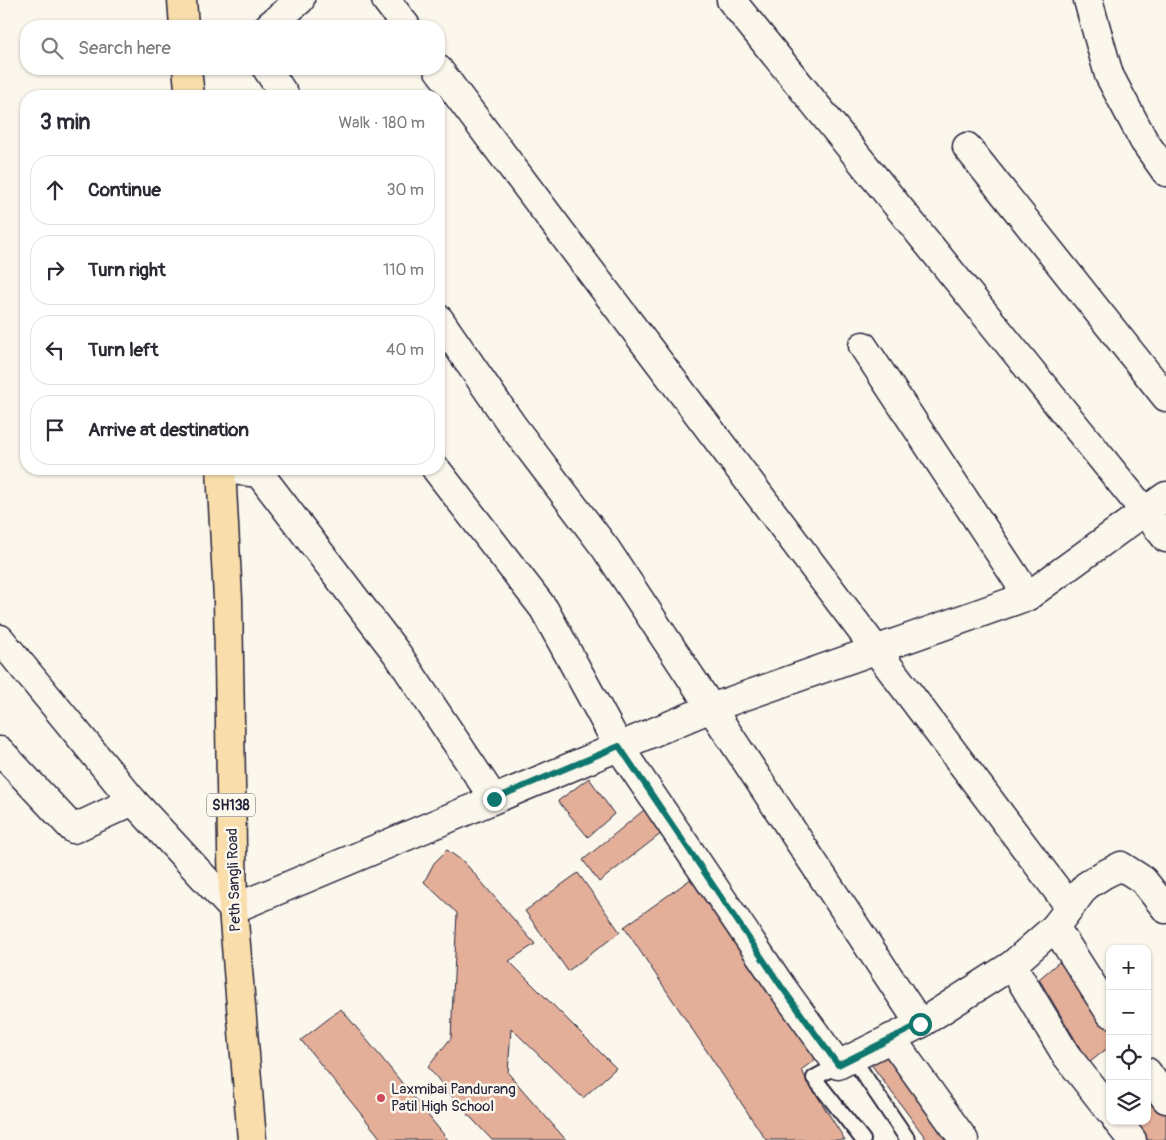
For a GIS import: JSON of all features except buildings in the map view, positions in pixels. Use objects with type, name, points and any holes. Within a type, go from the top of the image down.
[{"type":"highway","points":[[182,0],[184,20]]},
{"type":"highway","name":"Peth Sangli Road","points":[[222,475],[228,598],[233,909],[252,1140]]},
{"type":"street","points":[[276,20],[300,0]]},
{"type":"street","points":[[386,0],[401,20]]},
{"type":"street","points":[[731,0],[1155,504],[1166,538]]},
{"type":"street","points":[[1088,0],[1109,75],[1144,141],[1166,172]]},
{"type":"street","points":[[270,75],[281,90]]},
{"type":"street","points":[[443,75],[876,650],[1062,917],[1106,1005]]},
{"type":"street","points":[[967,147],[1166,397]]},
{"type":"street","points":[[445,328],[512,425],[606,549],[920,1024]]},
{"type":"street","points":[[863,346],[1028,596]]},
{"type":"street","points":[[261,475],[398,655],[494,799]]},
{"type":"street","points":[[441,475],[544,609],[619,746],[781,986],[845,1062],[920,1024],[1012,966],[1062,917],[1086,886],[1121,866],[1143,880],[1166,910]]},
{"type":"street","points":[[0,640],[133,801],[233,909],[710,708],[1028,596],[1155,504]]},
{"type":"street","points":[[0,751],[73,829],[133,801]]},
{"type":"street","points":[[1012,966],[1066,1056],[1106,1107]]},
{"type":"street","points":[[891,1038],[964,1140]]},
{"type":"street","points":[[1151,1078],[1166,1099]]},
{"type":"street","points":[[1121,1125],[1132,1140]]},
{"type":"lane","points":[[863,1140],[814,1078],[845,1062],[862,1072],[908,1140]]},
{"type":"place","name":"Laxmibai Pandurang Patil High School","points":[[381,1098]]},
{"type":"route","points":[[494,799],[619,746],[781,986],[838,1065],[920,1024]]}]
